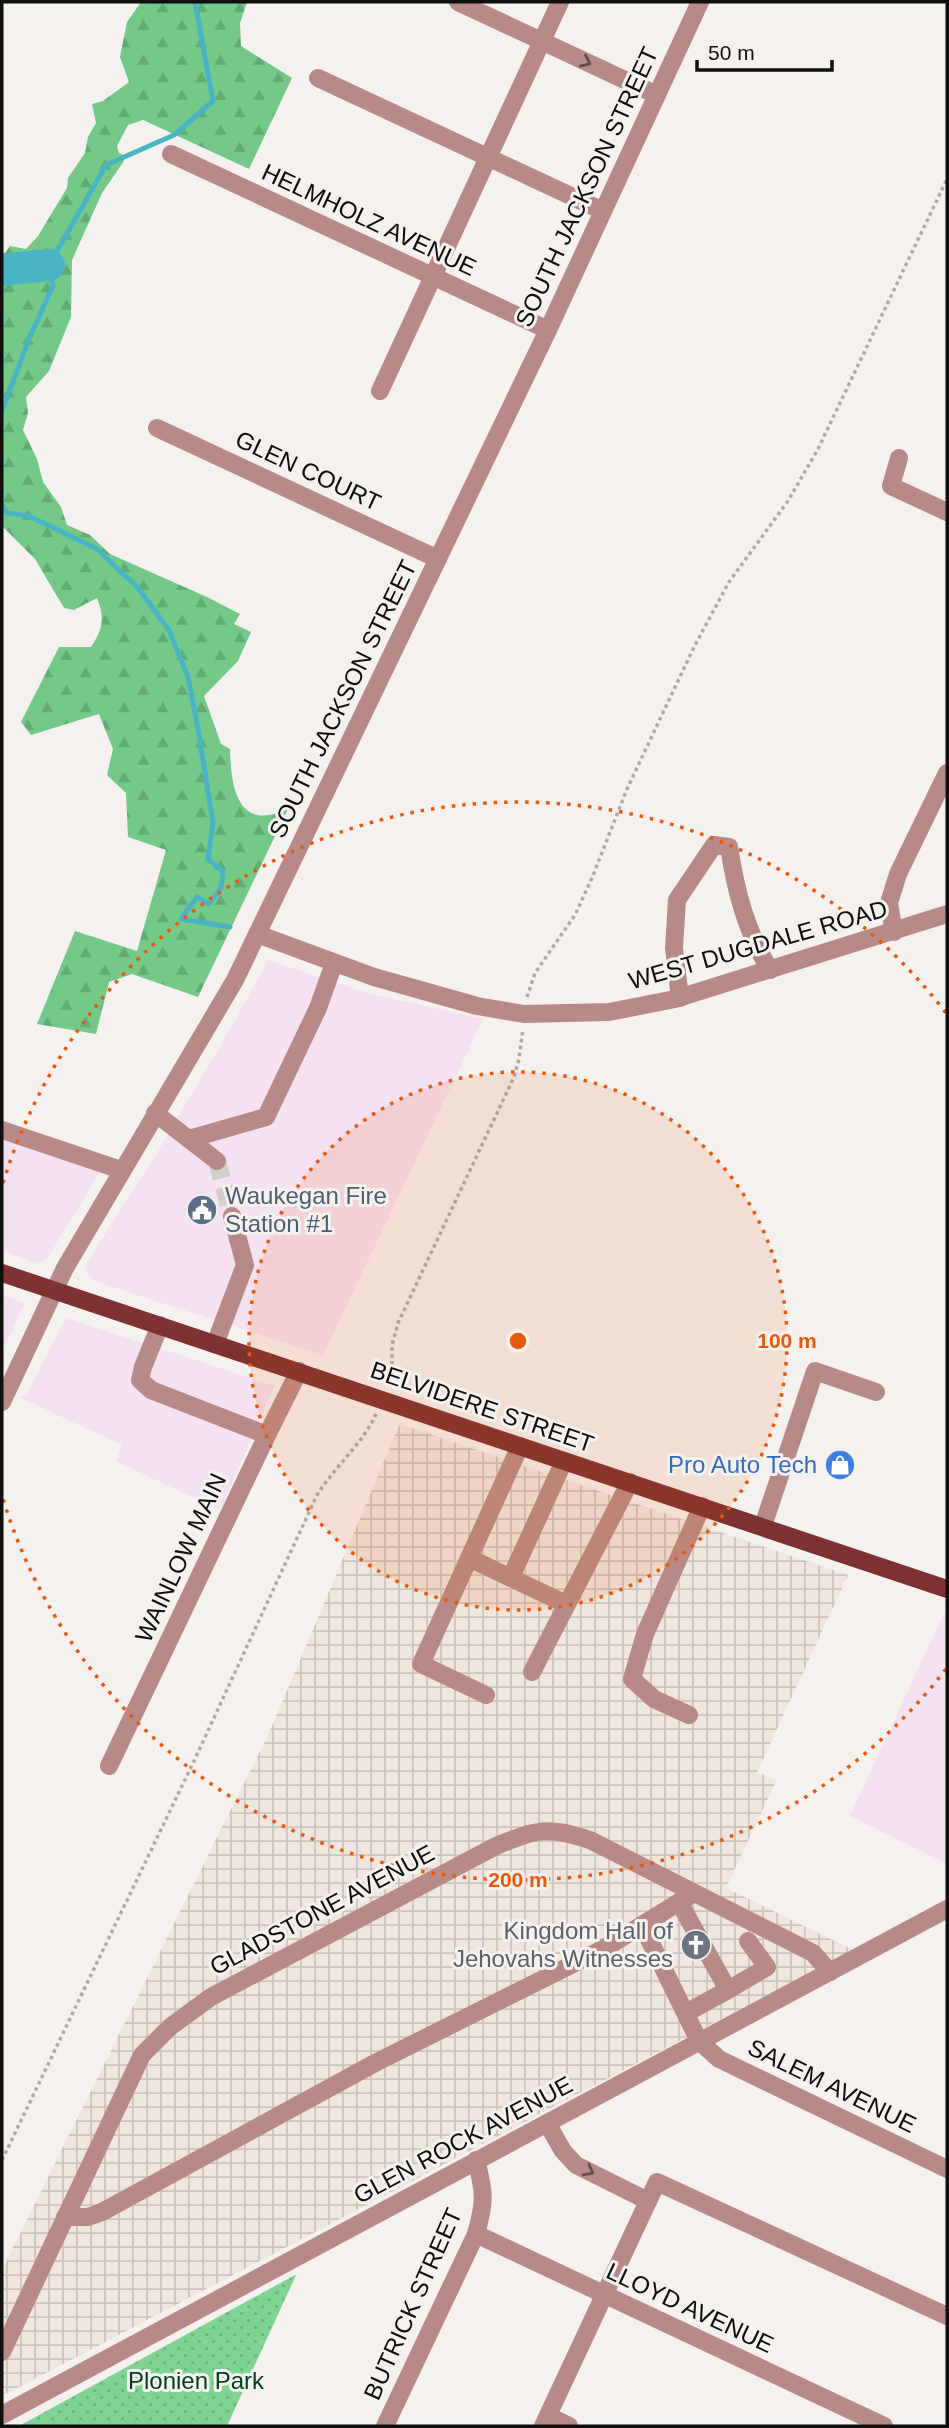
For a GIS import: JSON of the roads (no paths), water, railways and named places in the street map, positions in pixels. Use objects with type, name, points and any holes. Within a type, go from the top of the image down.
[{"type":"main road","name":"BELVIDERE STREET","points":[[2,1272],[564,1461],[946,1585]]},
{"type":"street","points":[[458,2],[657,95]]},
{"type":"street","points":[[380,391],[560,2]]},
{"type":"street","name":"SOUTH JACKSON STREET","points":[[2,1402],[55,1290],[121,1170],[218,1009],[257,934],[548,330],[698,2]]},
{"type":"street","points":[[318,78],[603,211]]},
{"type":"street","name":"HELMHOLZ AVENUE","points":[[171,154],[548,330]]},
{"type":"street","name":"GLEN COURT","points":[[157,428],[438,559]]},
{"type":"street","points":[[899,458],[891,486],[947,512]]},
{"type":"street","points":[[894,932],[889,902],[898,874],[947,773]]},
{"type":"street","points":[[680,998],[674,948],[677,900],[714,845],[729,847],[736,890],[756,946],[771,970]]},
{"type":"street","name":"WEST DUGDALE ROAD","points":[[257,934],[334,963],[477,1006],[524,1014],[610,1012],[680,998],[947,914]]},
{"type":"street","points":[[189,1139],[266,1117],[317,1008],[334,963]]},
{"type":"street","points":[[155,1113],[217,1161]]},
{"type":"street","points":[[2,1130],[121,1170]]},
{"type":"street","points":[[215,1344],[245,1265],[232,1216]]},
{"type":"street","points":[[160,1325],[140,1380],[151,1390],[267,1435]]},
{"type":"street","name":"WAINLOW MAIN","points":[[109,1766],[299,1371]]},
{"type":"street","points":[[763,1526],[815,1371],[876,1392]]},
{"type":"street","points":[[486,1695],[421,1664],[520,1446]]},
{"type":"street","points":[[511,1577],[564,1461]]},
{"type":"street","points":[[531,1672],[630,1482]]},
{"type":"street","points":[[689,1716],[654,1699],[632,1679],[645,1634],[702,1506]]},
{"type":"street","points":[[469,1558],[566,1604]]},
{"type":"street","name":"GLADSTONE AVENUE","points":[[2,2352],[142,2055],[170,2027],[211,1997],[496,1846],[532,1832],[561,1831],[590,1840],[687,1897],[813,1953],[830,1972]]},
{"type":"street","points":[[65,2217],[88,2217],[102,2212],[377,2062],[605,1948],[687,1897],[728,1990]]},
{"type":"street","name":"GLEN ROCK AVENUE","points":[[2,2415],[947,1909]]},
{"type":"street","points":[[642,1925],[699,2041]]},
{"type":"street","points":[[685,2013],[767,1967],[748,1941]]},
{"type":"street","name":"SALEM AVENUE","points":[[699,2041],[719,2059],[947,2169]]},
{"type":"street","points":[[547,2123],[563,2151],[576,2165],[648,2201]]},
{"type":"street","name":"BUTRICK STREET","points":[[385,2426],[476,2234],[485,2192],[477,2161]]},
{"type":"street","points":[[569,2426],[545,2421],[657,2182],[947,2316]]},
{"type":"street","name":"LLOYD AVENUE","points":[[476,2234],[884,2426]]},
{"type":"waterway","points":[[2,411],[31,334],[53,286],[49,265],[106,165],[174,135],[213,101],[195,2]]},
{"type":"waterway","points":[[2,270],[49,265]]},
{"type":"waterway","points":[[2,505],[7,513],[29,516],[97,549],[138,588],[169,630],[188,677],[198,729],[213,823],[208,859],[223,871],[221,888],[209,904],[197,897],[181,919],[230,927]]},
{"type":"tunnel","points":[[217,1161],[232,1216]]},
{"type":"place","name":"Waukegan Fire Station #1","points":[[202,1210]]},
{"type":"place","name":"Pro Auto Tech","points":[[840,1465]]},
{"type":"place","name":"Kingdom Hall of Jehovahs Witnesses","points":[[696,1945]]},
{"type":"park label","name":"Plonien Park","points":[[196,2381]]}]
